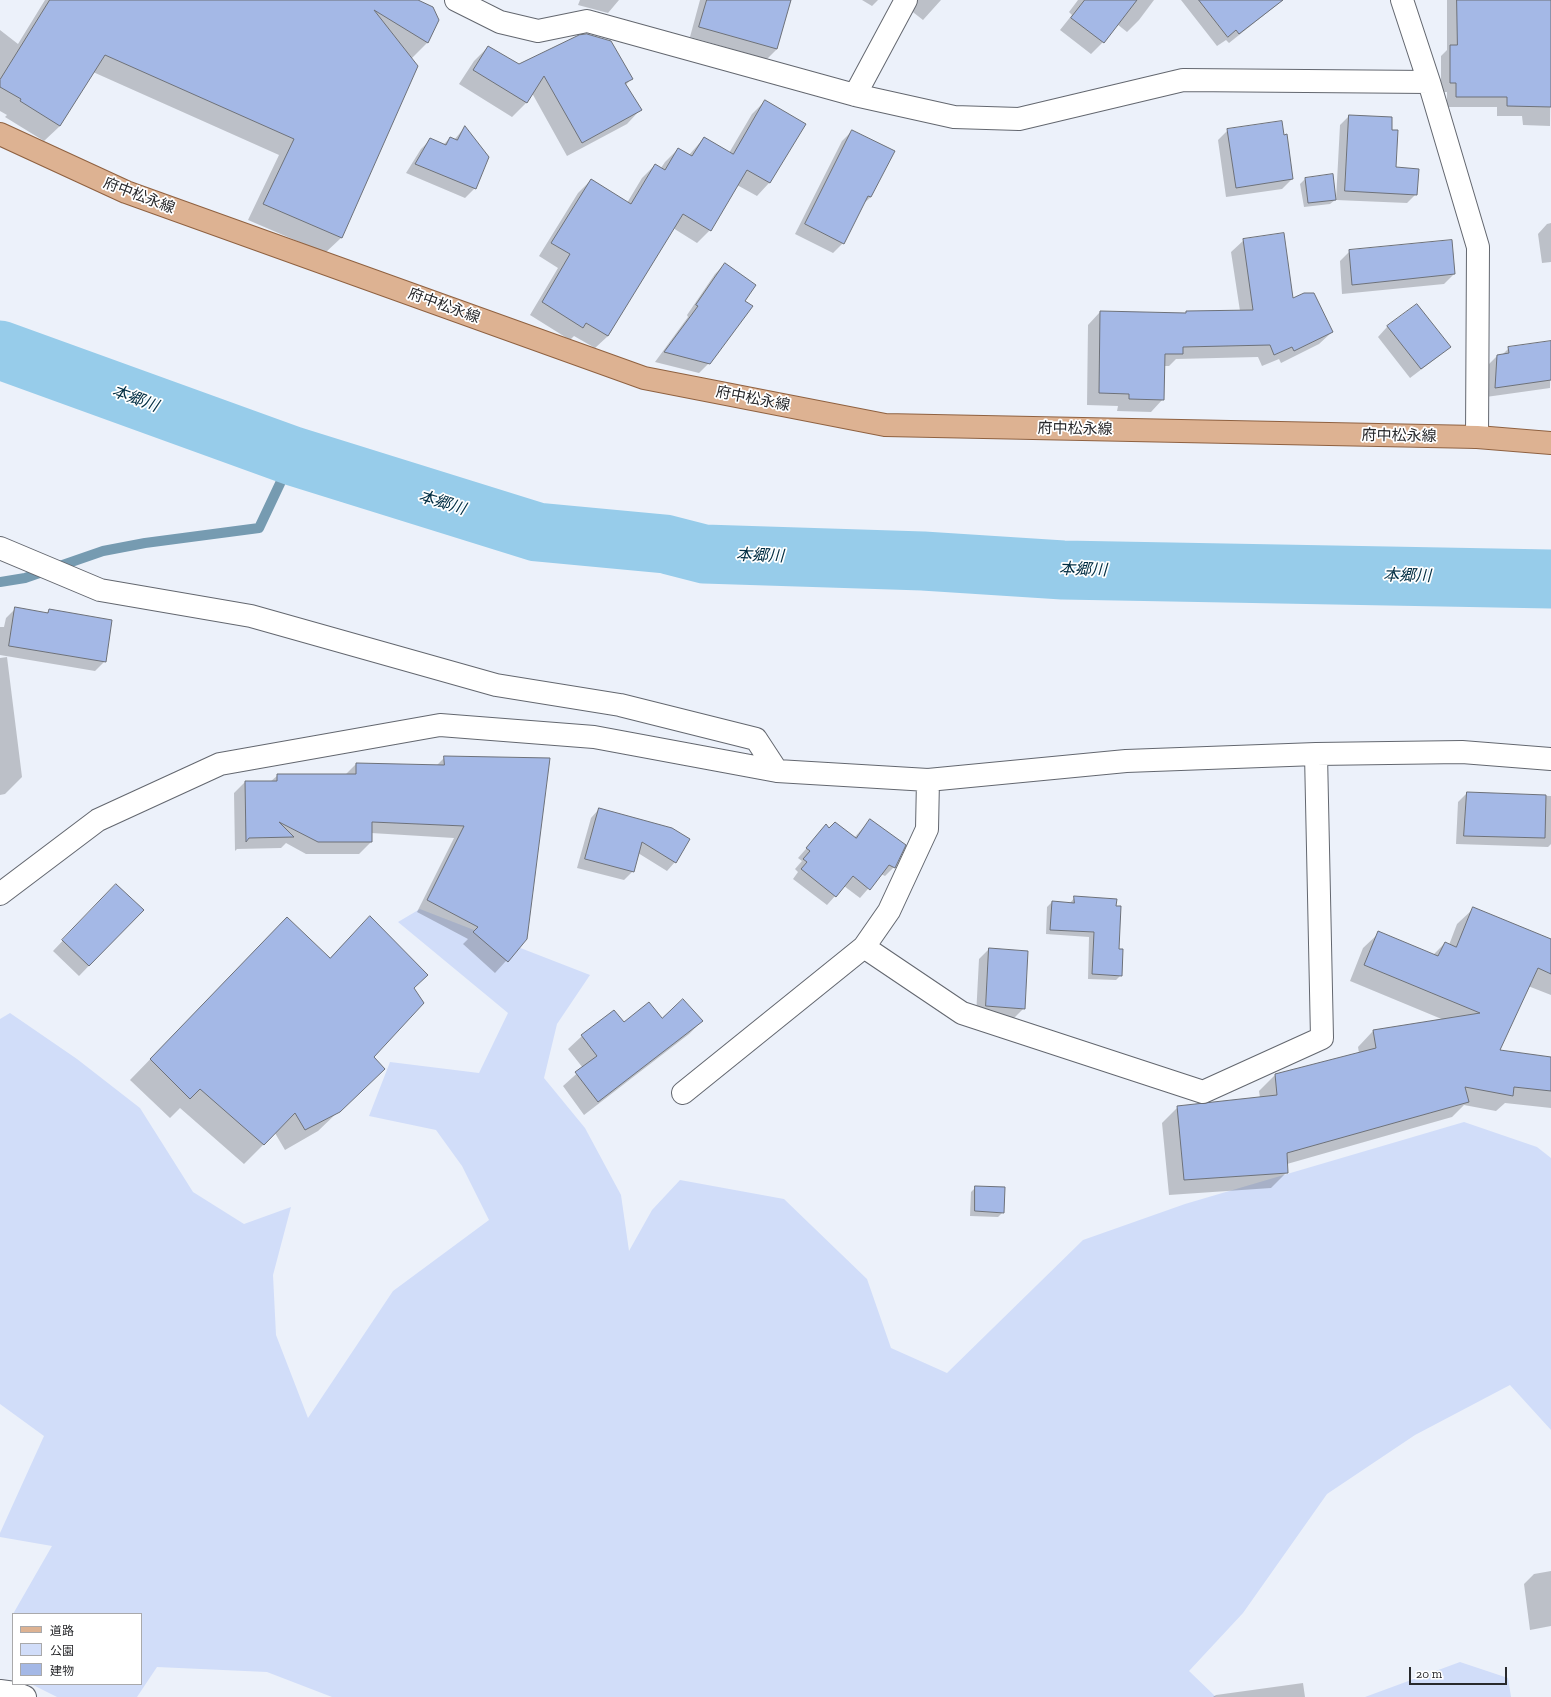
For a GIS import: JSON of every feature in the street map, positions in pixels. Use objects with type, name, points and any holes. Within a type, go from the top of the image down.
[{"type":"main road","name":"府中松永線","points":[[0,134],[126,192],[644,378],[885,425],[1477,437],[1551,443]]},
{"type":"street","points":[[456,0],[500,22],[531,30],[538,31],[587,21],[855,95],[954,117],[1020,119],[1183,80],[1429,82]]},
{"type":"street","points":[[855,95],[906,0]]},
{"type":"street","points":[[1402,0],[1429,82],[1478,247],[1477,437]]},
{"type":"street","points":[[0,548],[100,590],[251,616],[496,685],[620,705],[756,739],[776,771]]},
{"type":"street","points":[[0,894],[98,820],[220,764],[440,725],[594,738],[776,771],[928,780],[1126,761],[1316,754],[1462,752],[1551,759]]},
{"type":"street","points":[[864,946],[962,1013],[1203,1092],[1322,1038],[1316,754]]},
{"type":"street","points":[[683,1093],[864,946],[889,911],[927,829],[928,780]]},
{"type":"street","points":[[0,1691],[15,1693],[25,1697]]},
{"type":"green space","points":[[420,909],[590,975],[557,1024],[544,1078],[585,1128],[621,1195],[629,1251],[652,1210],[680,1180],[784,1199],[867,1279],[891,1348],[947,1373],[1083,1240],[1185,1204],[1464,1122],[1537,1147],[1551,1158],[1551,1430],[1510,1385],[1415,1435],[1327,1494],[1243,1613],[1189,1671],[1216,1697],[332,1697],[267,1672],[157,1667],[137,1697],[57,1697],[33,1685],[142,1685],[142,1613],[14,1613],[52,1546],[0,1537],[0,1533],[44,1436],[0,1404],[0,1019],[10,1013],[77,1059],[140,1108],[193,1192],[244,1224],[291,1207],[273,1275],[276,1335],[308,1418],[393,1291],[489,1220],[462,1166],[436,1130],[369,1116],[390,1062],[479,1073],[508,1013],[398,922]]},
{"type":"green space","points":[[1460,1662],[1508,1678],[1511,1697],[1365,1697]]},
{"type":"building","points":[[50,0],[418,0],[433,7],[439,20],[428,43],[374,10],[418,66],[342,238],[263,204],[294,139],[105,55],[60,126],[20,101],[21,99],[0,87],[0,80]]},
{"type":"building","points":[[707,0],[791,0],[777,49],[699,27]]},
{"type":"building","points":[[1085,0],[1137,0],[1104,43],[1071,18]]},
{"type":"building","points":[[1199,0],[1283,0],[1239,34],[1236,30],[1228,37]]},
{"type":"building","points":[[1457,0],[1551,0],[1551,107],[1507,106],[1507,97],[1456,97],[1456,83],[1450,83],[1450,45],[1457,45]]},
{"type":"building","points":[[587,34],[611,41],[633,79],[625,83],[642,110],[582,143],[544,76],[527,103],[473,70],[488,46],[519,64],[579,35]]},
{"type":"building","points":[[765,100],[806,124],[770,183],[747,170],[711,231],[683,214],[608,336],[586,323],[583,328],[542,302],[570,254],[551,243],[591,179],[631,204],[655,164],[665,170],[678,148],[692,156],[704,137],[733,154]]},
{"type":"building","points":[[1349,115],[1392,117],[1392,130],[1398,130],[1396,167],[1419,169],[1417,195],[1345,191]]},
{"type":"building","points":[[1282,121],[1284,135],[1287,134],[1293,179],[1236,188],[1227,129]]},
{"type":"building","points":[[465,126],[489,157],[476,189],[415,164],[430,138],[446,145],[450,137],[457,140]]},
{"type":"building","points":[[852,130],[895,151],[871,197],[868,196],[844,244],[805,224]]},
{"type":"building","points":[[1333,174],[1336,200],[1308,203],[1305,178]]},
{"type":"building","points":[[1284,233],[1293,298],[1304,293],[1314,293],[1333,332],[1294,351],[1292,347],[1274,355],[1270,345],[1183,347],[1183,354],[1165,354],[1164,400],[1129,399],[1129,394],[1099,393],[1100,311],[1186,313],[1186,311],[1253,310],[1243,239]]},
{"type":"building","points":[[1452,240],[1455,274],[1352,285],[1349,250]]},
{"type":"building","points":[[725,263],[756,285],[745,301],[753,306],[710,364],[664,352],[698,306],[696,305]]},
{"type":"building","points":[[1417,304],[1451,347],[1421,369],[1387,326]]},
{"type":"building","points":[[1551,341],[1551,380],[1495,388],[1497,355],[1509,353],[1508,347]]},
{"type":"building","points":[[15,607],[48,613],[49,609],[112,620],[106,662],[9,646]]},
{"type":"building","points":[[444,756],[550,758],[527,939],[508,962],[473,932],[478,927],[427,900],[464,826],[372,822],[372,842],[318,842],[279,822],[294,837],[249,838],[246,842],[245,781],[277,781],[277,774],[356,774],[356,763],[444,765]]},
{"type":"building","points":[[1467,792],[1546,795],[1545,838],[1464,836]]},
{"type":"building","points":[[599,808],[672,828],[690,839],[676,863],[642,842],[634,872],[585,859]]},
{"type":"building","points":[[870,819],[906,845],[895,868],[889,865],[870,890],[853,876],[836,897],[801,869],[807,862],[803,859],[810,851],[806,848],[826,824],[829,828],[835,822],[856,838]]},
{"type":"building","points":[[116,884],[144,910],[89,966],[62,940]]},
{"type":"building","points":[[1074,896],[1117,899],[1116,906],[1121,906],[1119,949],[1123,949],[1122,976],[1092,974],[1094,932],[1050,930],[1052,901],[1074,903]]},
{"type":"building","points":[[1473,907],[1551,939],[1551,974],[1538,968],[1500,1050],[1551,1057],[1551,1091],[1514,1087],[1513,1096],[1465,1087],[1469,1102],[1287,1153],[1288,1173],[1184,1180],[1177,1106],[1277,1095],[1275,1074],[1376,1048],[1373,1030],[1480,1013],[1364,965],[1378,931],[1438,956],[1445,942],[1456,947]]},
{"type":"building","points":[[370,916],[428,975],[414,988],[424,1003],[374,1057],[385,1069],[340,1112],[305,1130],[295,1113],[264,1145],[200,1089],[190,1099],[150,1059],[287,917],[330,958]]},
{"type":"building","points":[[989,948],[1028,951],[1025,1009],[986,1006]]},
{"type":"building","points":[[683,999],[703,1021],[598,1102],[575,1072],[597,1056],[581,1035],[614,1010],[624,1022],[649,1002],[662,1018]]},
{"type":"building","points":[[975,1186],[1005,1187],[1004,1213],[975,1211]]},
{"type":"waterway","name":"本郷川","points":[[0,350],[293,456],[537,532],[665,544],[704,554],[923,561],[1063,570],[1551,579]]},
{"type":"waterway","points":[[0,582],[25,578],[103,551],[145,543],[259,528],[293,456]]}]
